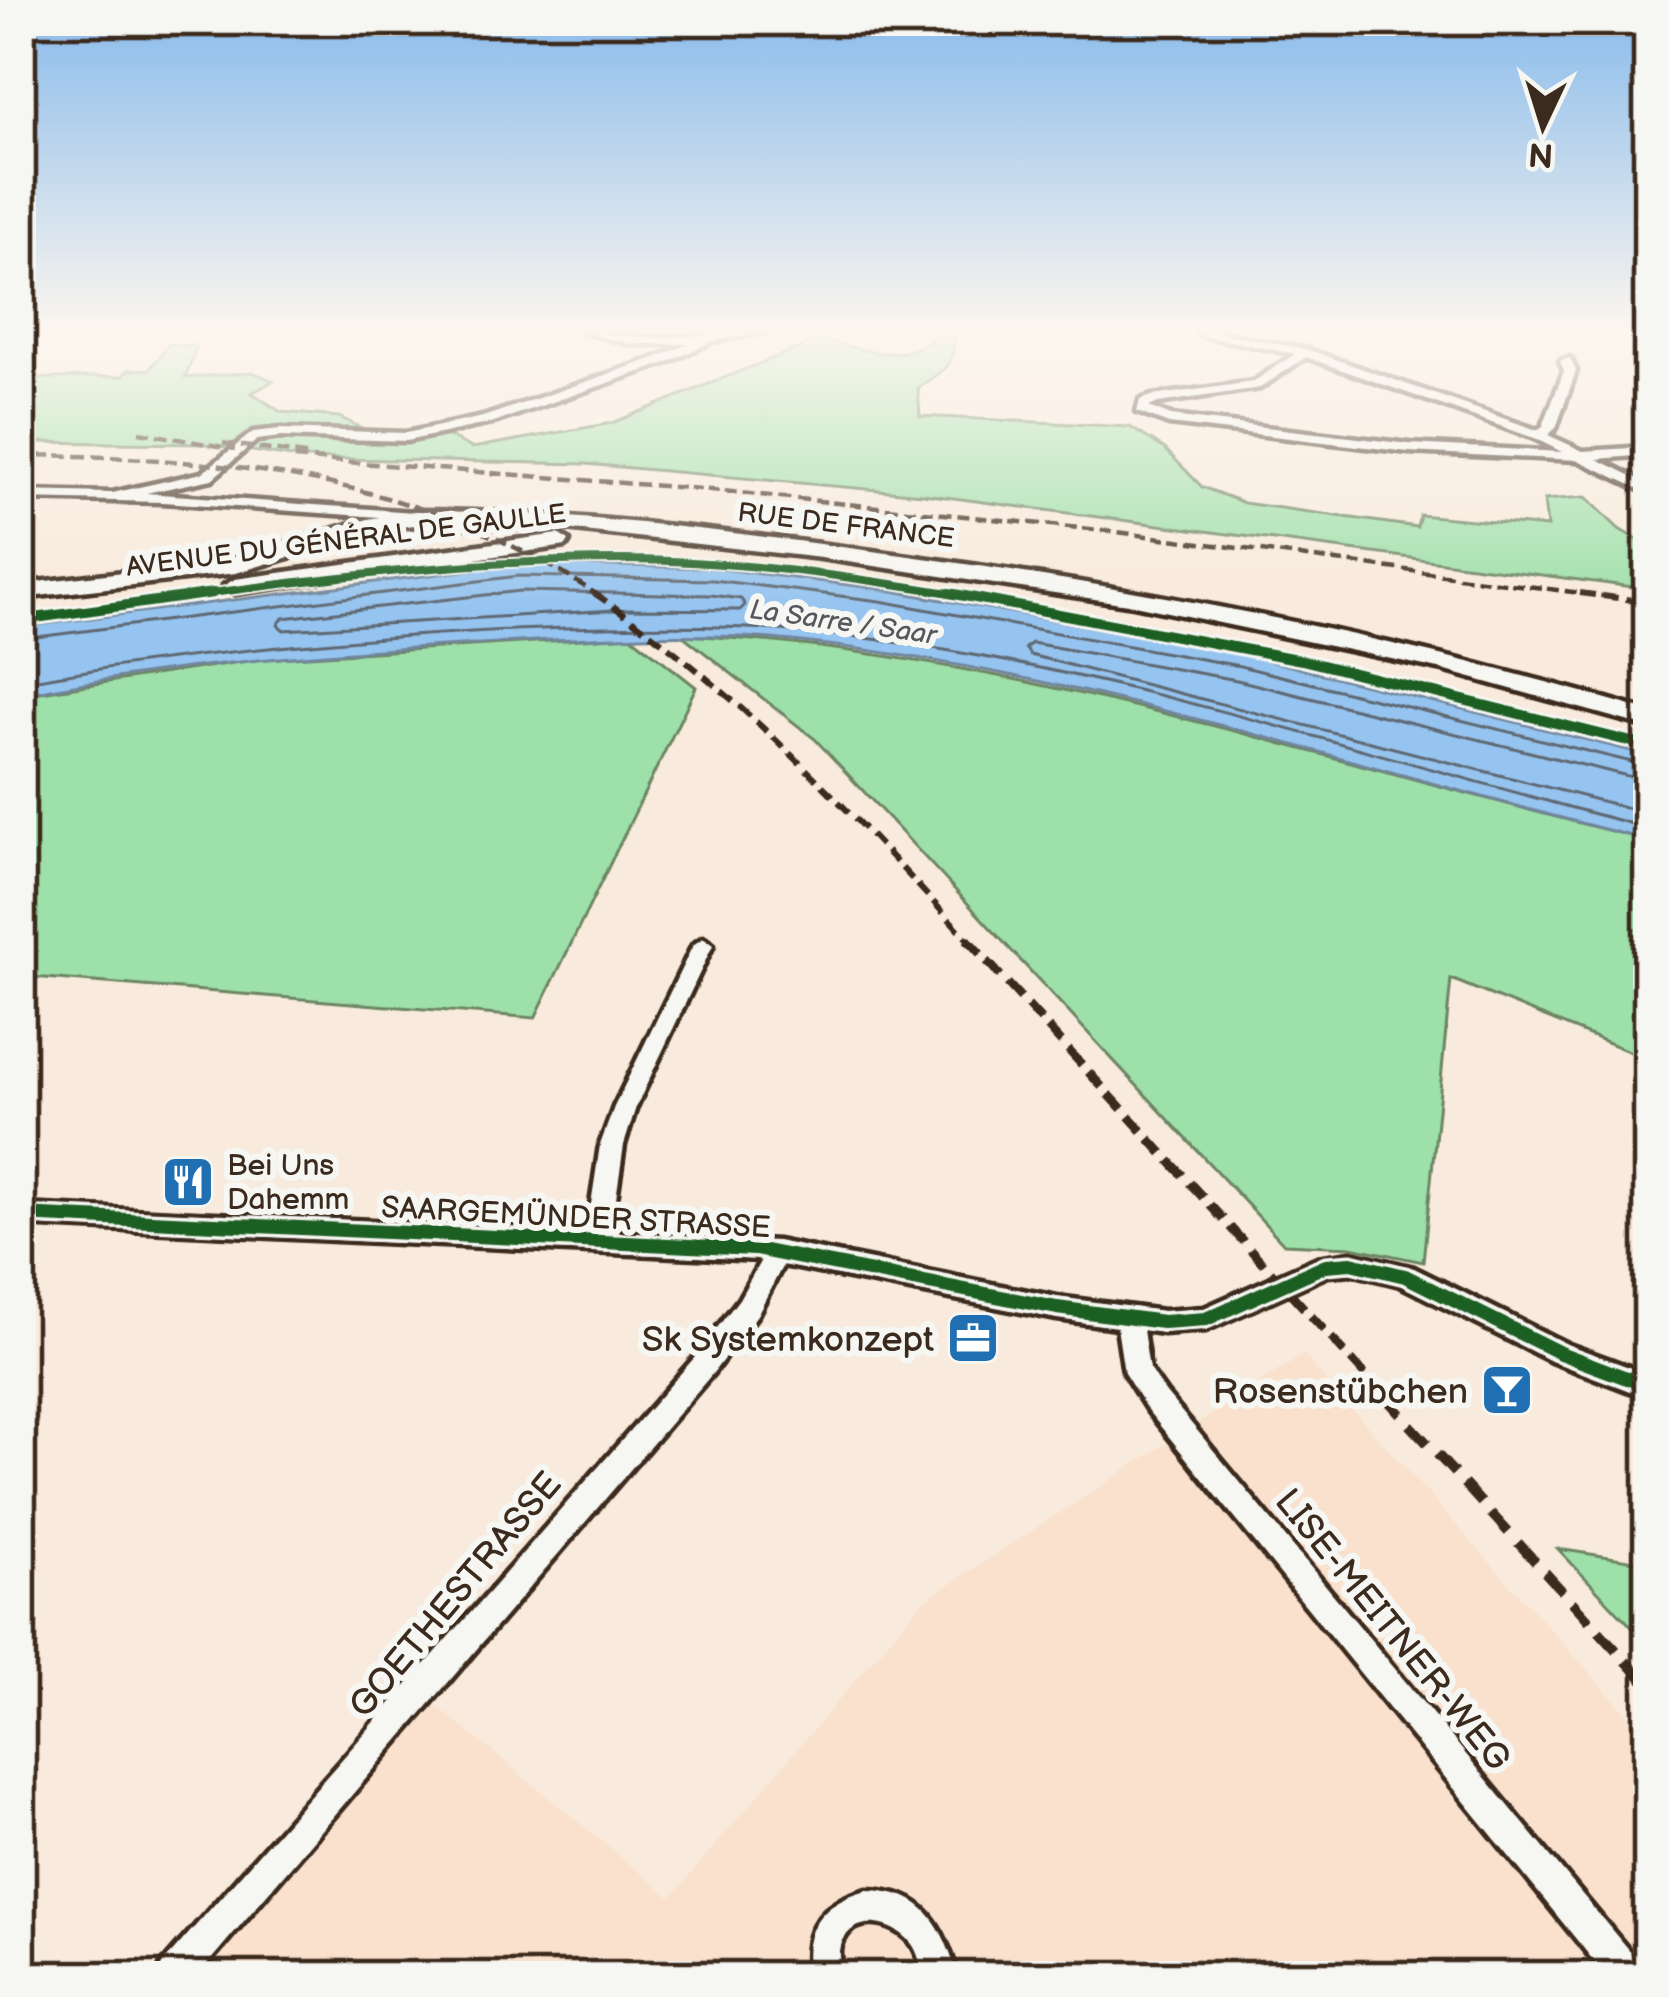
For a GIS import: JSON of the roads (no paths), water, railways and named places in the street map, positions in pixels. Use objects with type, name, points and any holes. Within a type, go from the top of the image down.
[{"type":"main road","name":"AVENUE DU GÉNÉRAL DE GAULLE","points":[[21,591],[166,577],[280,556],[395,520],[466,520]]},
{"type":"main road","name":"RUE DE FRANCE","points":[[466,520],[690,536],[895,560],[1345,638],[1518,679],[1648,719]]},
{"type":"main road","points":[[21,610],[269,568],[401,526],[472,525],[625,539]]},
{"type":"main road","name":"AVENUE DU GÉNÉRAL DE GAULLE","points":[[21,610],[398,566],[525,543],[625,539],[895,560]]},
{"type":"street","points":[[116,496],[207,476],[253,436],[406,437],[462,425]]},
{"type":"street","points":[[1223,425],[1403,448],[1548,458],[1648,451]]},
{"type":"street","points":[[1512,425],[1585,455],[1648,489]]},
{"type":"street","points":[[1540,435],[1550,425]]},
{"type":"street","name":"RUE DE FRANCE","points":[[21,495],[116,496],[466,520]]},
{"type":"street","points":[[316,508],[340,522],[326,542]]},
{"type":"street","name":"SAARGEMÜNDER STRASSE","points":[[598,1239],[612,1145],[625,1107],[703,945]]},
{"type":"street","name":"SAARGEMÜNDER STRASSE","points":[[21,1215],[777,1251],[1127,1318],[1206,1319],[1326,1265],[1351,1263],[1405,1276],[1560,1353],[1648,1386]]},
{"type":"street","name":"GOETHESTRASSE","points":[[174,1976],[422,1694],[708,1356],[768,1276],[777,1251]]},
{"type":"street","name":"LISE-MEITNER-WEG","points":[[1127,1318],[1137,1372],[1156,1402],[1628,1976]]},
{"type":"street","points":[[826,1976],[823,1948],[835,1925],[854,1908],[877,1904],[904,1913],[925,1933],[941,1976]]},
{"type":"water","name":"La Sarre / Saar","points":[[518,564],[714,568],[881,589],[1242,654],[1648,755],[1648,840],[1104,696],[994,672],[772,639],[636,636],[379,650],[199,667],[21,695],[21,627]]},
{"type":"railway","points":[[139,432],[235,449]]},
{"type":"railway","points":[[223,443],[312,456]]},
{"type":"railway","points":[[21,455],[174,461],[321,482],[463,524],[532,556],[594,593]]},
{"type":"railway","points":[[294,458],[702,489],[1109,531],[1603,596]]},
{"type":"railway","points":[[594,593],[599,596]]},
{"type":"railway","points":[[594,593],[746,712],[838,801],[970,942]]},
{"type":"railway","points":[[1580,593],[1648,602]]},
{"type":"railway","points":[[967,939],[1386,1398]]},
{"type":"railway","points":[[1383,1395],[1648,1685]]},
{"type":"place","name":"Bei Uns Dahemm","points":[[188,1182]]},
{"type":"place","name":"Sk Systemkonzept","points":[[973,1338]]},
{"type":"place","name":"Rosenstübchen","points":[[1507,1390]]}]
